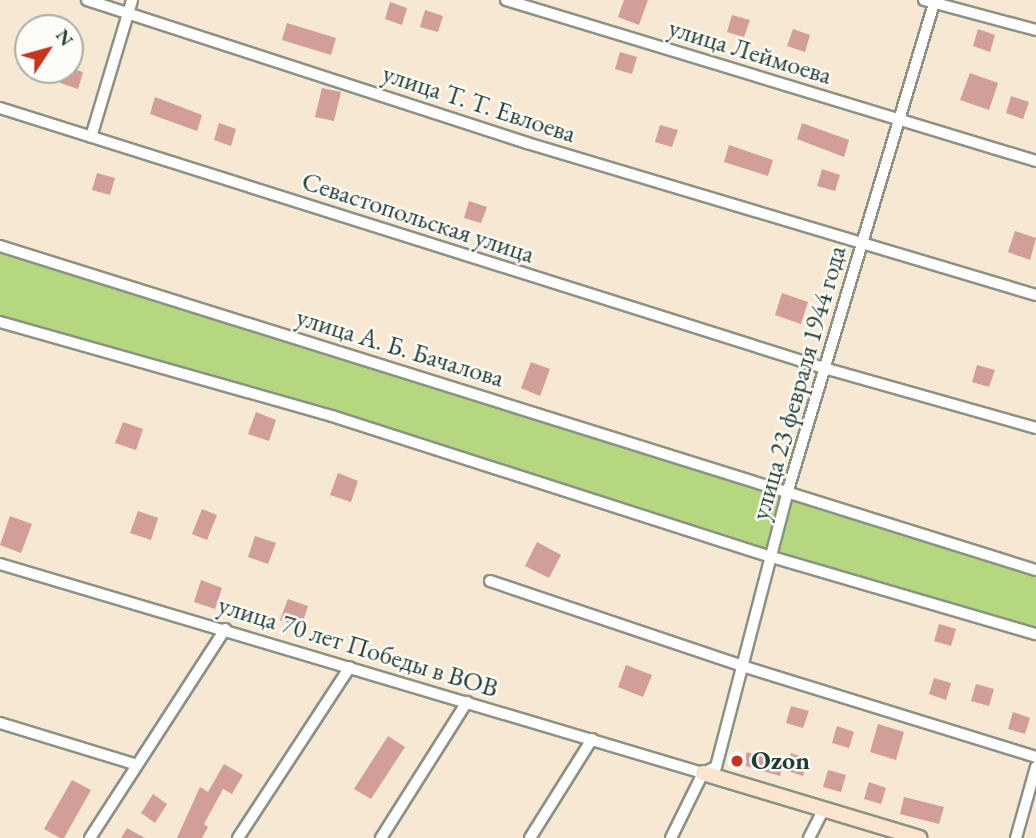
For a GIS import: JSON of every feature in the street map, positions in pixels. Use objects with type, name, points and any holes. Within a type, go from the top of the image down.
[{"type":"street","name":"улица Т. Т. Евлоева","points":[[87,0],[527,143],[1036,295]]},
{"type":"street","points":[[91,137],[132,0]]},
{"type":"street","name":"улица Леймоева","points":[[506,0],[1036,161]]},
{"type":"street","points":[[931,1],[1036,30]]},
{"type":"street","name":"улица 23 февраля 1944 года","points":[[703,773],[716,767],[788,490],[861,242],[901,120],[931,1]]},
{"type":"street","name":"Севастопольская улица","points":[[0,108],[824,368],[1036,428]]},
{"type":"street","name":"улица А. Б. Бачалова","points":[[0,246],[788,490],[1036,570]]},
{"type":"street","points":[[0,322],[332,416],[772,557],[1036,634]]},
{"type":"street","name":"улица 70 лет Победы в ВОВ","points":[[0,564],[703,773]]},
{"type":"street","points":[[491,581],[742,666],[1036,757]]},
{"type":"street","points":[[90,838],[225,629]]},
{"type":"street","points":[[238,838],[350,667]]},
{"type":"street","points":[[381,838],[467,702]]},
{"type":"street","points":[[0,723],[137,765]]},
{"type":"street","points":[[530,838],[592,740]]},
{"type":"street","points":[[1016,838],[1036,767]]},
{"type":"street","points":[[671,838],[703,773],[919,838]]},
{"type":"street","points":[[809,838],[824,809]]},
{"type":"green space","points":[[0,247],[1036,570],[1036,634],[0,321]]},
{"type":"building","points":[[624,0],[648,0],[639,25],[618,17]]},
{"type":"building","points":[[390,2],[407,8],[402,25],[385,19]]},
{"type":"building","points":[[425,10],[443,16],[438,32],[420,27]]},
{"type":"building","points":[[732,15],[750,20],[744,37],[727,32]]},
{"type":"building","points":[[287,23],[336,38],[331,55],[282,40]]},
{"type":"building","points":[[793,29],[810,35],[805,52],[787,46]]},
{"type":"building","points":[[978,29],[995,35],[990,52],[973,46]]},
{"type":"building","points":[[620,52],[637,57],[632,74],[615,69]]},
{"type":"building","points":[[970,73],[998,83],[989,110],[960,100]]},
{"type":"building","points":[[63,84],[79,84],[78,89]]},
{"type":"building","points":[[322,88],[341,92],[334,121],[315,117]]},
{"type":"building","points":[[1011,96],[1029,102],[1023,119],[1006,113]]},
{"type":"building","points":[[155,97],[202,115],[197,131],[150,114]]},
{"type":"building","points":[[219,123],[236,129],[231,146],[214,140]]},
{"type":"building","points":[[802,123],[849,140],[844,157],[797,139]]},
{"type":"building","points":[[660,125],[678,130],[672,147],[655,142]]},
{"type":"building","points":[[729,145],[773,160],[768,176],[724,162]]},
{"type":"building","points":[[822,169],[840,175],[835,191],[817,186]]},
{"type":"building","points":[[97,173],[115,178],[110,195],[92,190]]},
{"type":"building","points":[[469,201],[487,207],[481,223],[464,218]]},
{"type":"building","points":[[1015,231],[1036,238],[1030,260],[1008,252]]},
{"type":"building","points":[[782,293],[808,302],[801,324],[775,315]]},
{"type":"building","points":[[531,362],[550,369],[540,396],[521,388]]},
{"type":"building","points":[[977,365],[995,370],[989,387],[972,382]]},
{"type":"building","points":[[256,412],[276,420],[269,441],[248,434]]},
{"type":"building","points":[[123,422],[143,429],[136,450],[115,443]]},
{"type":"building","points":[[338,473],[358,481],[351,502],[330,495]]},
{"type":"building","points":[[202,509],[217,515],[207,540],[192,534]]},
{"type":"building","points":[[138,511],[158,518],[151,540],[130,533]]},
{"type":"building","points":[[10,516],[32,524],[21,553],[0,545]]},
{"type":"building","points":[[255,536],[276,543],[268,564],[248,557]]},
{"type":"building","points":[[537,542],[561,555],[549,578],[525,566]]},
{"type":"building","points":[[201,580],[222,588],[215,609],[194,602]]},
{"type":"building","points":[[288,599],[308,606],[301,627],[280,620]]},
{"type":"building","points":[[939,624],[956,629],[951,646],[934,641]]},
{"type":"building","points":[[626,665],[652,675],[643,697],[618,687]]},
{"type":"building","points":[[934,678],[951,683],[946,700],[929,694]]},
{"type":"building","points":[[976,684],[994,689],[989,706],[971,701]]},
{"type":"building","points":[[791,706],[809,711],[803,728],[786,723]]},
{"type":"building","points":[[1013,712],[1030,718],[1025,734],[1008,729]]},
{"type":"building","points":[[878,724],[904,732],[896,760],[870,752]]},
{"type":"building","points":[[837,726],[854,732],[849,748],[832,743]]},
{"type":"building","points":[[388,736],[405,747],[371,799],[354,789]]},
{"type":"building","points":[[747,752],[783,763],[780,776],[743,765]]},
{"type":"building","points":[[791,753],[808,759],[803,776],[785,770]]},
{"type":"building","points":[[224,764],[243,775],[232,794],[223,789],[204,824],[208,827],[202,838],[177,838],[200,787],[208,792]]},
{"type":"building","points":[[828,770],[846,775],[841,792],[823,787]]},
{"type":"building","points":[[72,780],[91,790],[64,838],[60,838],[44,829]]},
{"type":"building","points":[[869,782],[886,788],[881,804],[864,799]]},
{"type":"building","points":[[153,794],[167,804],[155,823],[141,813]]},
{"type":"building","points":[[904,797],[944,807],[939,824],[900,814]]},
{"type":"building","points":[[127,828],[145,838],[121,838]]},
{"type":"place","name":"Ozon","points":[[737,761]]}]
